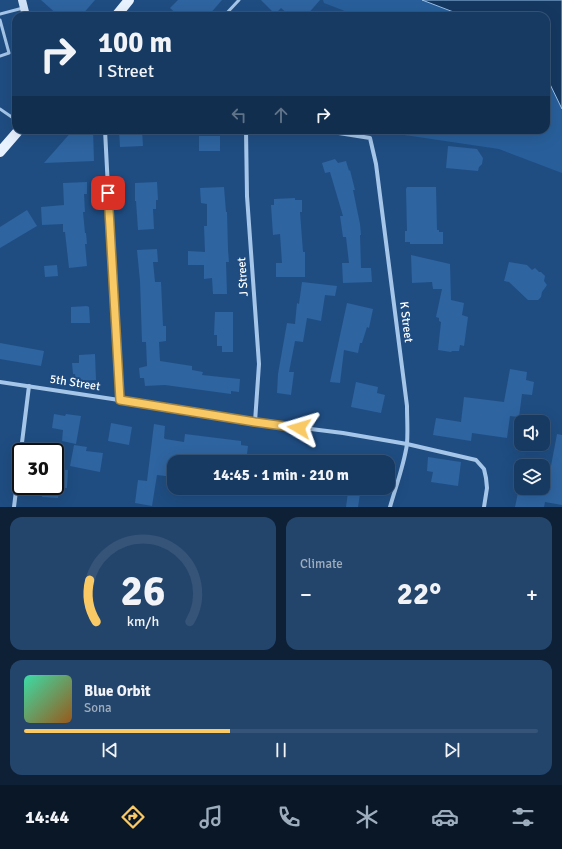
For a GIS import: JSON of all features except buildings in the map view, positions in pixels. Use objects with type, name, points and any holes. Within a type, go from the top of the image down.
[{"type":"main road","points":[[120,12],[130,0]]},
{"type":"main road","points":[[0,152],[16,134]]},
{"type":"street","points":[[105,134],[120,400]]},
{"type":"street","name":"J Street","points":[[246,134],[247,196],[259,364],[255,422]]},
{"type":"street","name":"K Street","points":[[345,134],[370,138],[376,164],[406,406],[408,428],[407,444],[390,507]]},
{"type":"street","name":"5th Street","points":[[0,382],[255,422],[343,433],[407,444],[476,460],[484,469],[486,478],[487,488],[484,507]]},
{"type":"street","points":[[14,507],[29,386]]},
{"type":"lane","points":[[228,12],[239,0]]},
{"type":"lane","points":[[0,14],[23,4]]},
{"type":"lane","points":[[0,20],[9,53],[0,56]]},
{"type":"lane","points":[[0,109],[12,117]]},
{"type":"shaded area","points":[[323,0],[422,0],[452,12],[348,12],[324,3]]},
{"type":"shaded area","points":[[422,0],[562,0],[562,109],[550,84],[550,12],[454,12]]},
{"type":"shaded area","points":[[550,84],[562,109],[562,173],[499,149],[398,134],[550,134]]},
{"type":"route","points":[[108,193],[120,400],[299,428]]}]
